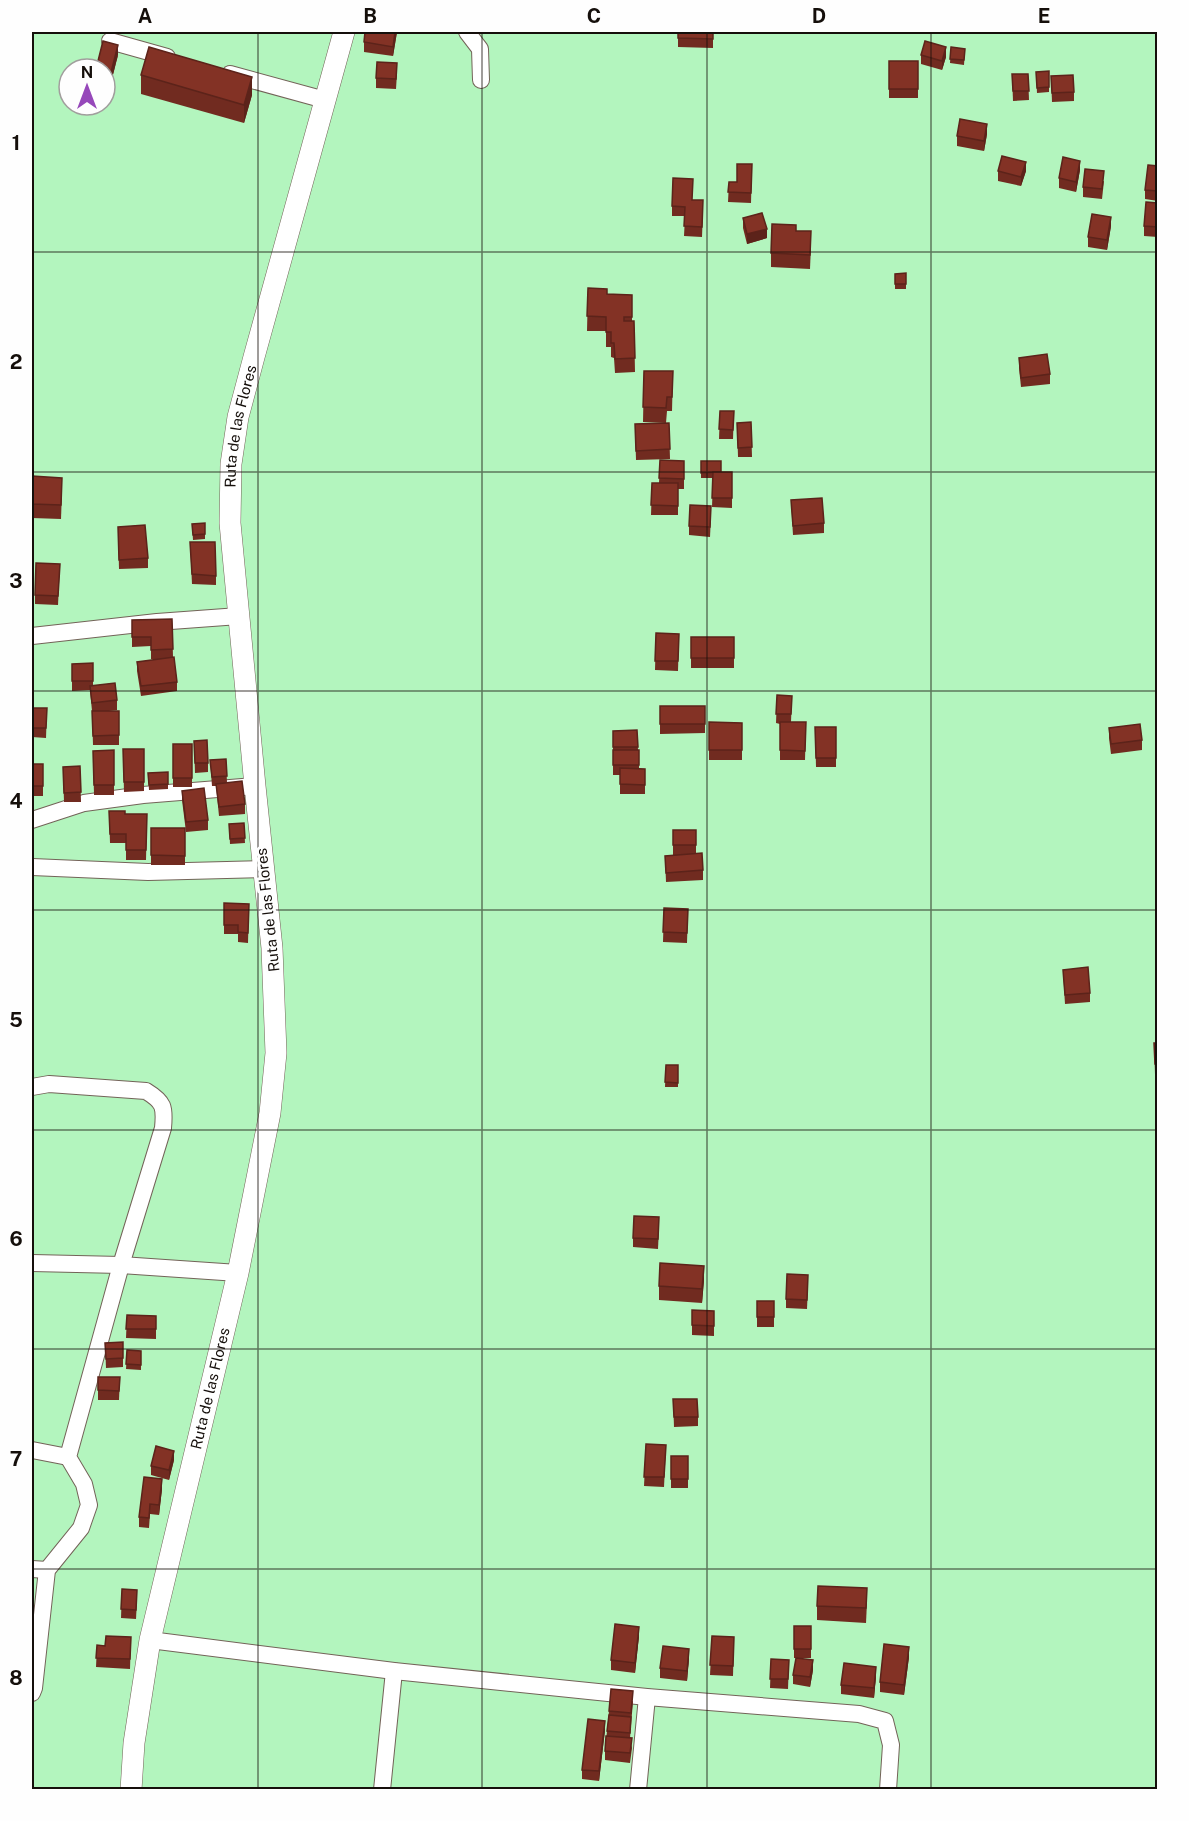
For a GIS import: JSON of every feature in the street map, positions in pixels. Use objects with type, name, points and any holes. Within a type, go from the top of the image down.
[{"type":"main road","name":"Ruta de las Flores","points":[[131,1790],[134,1743],[150,1640],[238,1273],[270,1113],[276,1053],[272,948],[230,524],[231,464],[238,417],[344,32]]},
{"type":"street","points":[[467,32],[480,49],[481,80]]},
{"type":"street","points":[[110,41],[178,60]]},
{"type":"street","points":[[212,69],[325,100]]},
{"type":"street","points":[[32,636],[157,622],[239,616]]},
{"type":"street","points":[[32,820],[84,803],[143,795],[255,786]]},
{"type":"street","points":[[32,867],[148,872],[264,869]]},
{"type":"street","points":[[32,1087],[49,1084],[146,1091],[159,1099],[164,1112],[163,1128],[121,1265],[68,1457],[84,1484],[88,1505],[81,1528],[39,1570],[32,1693]]},
{"type":"street","points":[[32,1263],[121,1265],[238,1273]]},
{"type":"street","points":[[32,1450],[68,1457]]},
{"type":"street","points":[[150,1640],[394,1671],[647,1697],[859,1714],[885,1721],[891,1745],[888,1790]]},
{"type":"street","points":[[382,1790],[394,1671]]},
{"type":"street","points":[[638,1790],[647,1697]]},
{"type":"green space","points":[[32,32],[1157,32],[1157,1789],[32,1789]]},
{"type":"building","points":[[365,32],[395,32],[393,47],[364,42]]},
{"type":"building","points":[[678,32],[713,32],[713,39],[678,38]]},
{"type":"building","points":[[103,41],[118,45],[115,57],[99,57]]},
{"type":"building","points":[[925,41],[946,47],[942,61],[921,55]]},
{"type":"building","points":[[149,47],[252,77],[244,105],[141,75]]},
{"type":"building","points":[[951,47],[965,49],[964,60],[950,59]]},
{"type":"building","points":[[889,61],[918,61],[918,89],[889,89]]},
{"type":"building","points":[[377,62],[397,63],[396,79],[376,78]]},
{"type":"building","points":[[1049,71],[1049,87],[1037,88],[1036,72]]},
{"type":"building","points":[[1012,74],[1028,74],[1029,91],[1013,91]]},
{"type":"building","points":[[1073,75],[1074,92],[1052,93],[1051,76]]},
{"type":"building","points":[[960,119],[987,124],[984,141],[957,136]]},
{"type":"building","points":[[1002,156],[1026,162],[1021,177],[998,171]]},
{"type":"building","points":[[1063,157],[1080,161],[1076,182],[1059,178]]},
{"type":"building","points":[[737,164],[752,164],[751,193],[728,192],[729,182],[737,182]]},
{"type":"building","points":[[1148,165],[1158,166],[1158,191],[1145,190]]},
{"type":"building","points":[[1085,169],[1104,171],[1102,189],[1083,187]]},
{"type":"building","points":[[673,178],[693,179],[692,200],[703,200],[702,227],[684,226],[685,207],[672,206]]},
{"type":"building","points":[[1146,202],[1158,203],[1158,227],[1144,226]]},
{"type":"building","points":[[762,213],[767,229],[747,234],[743,218]]},
{"type":"building","points":[[1092,214],[1111,217],[1107,240],[1088,237]]},
{"type":"building","points":[[772,224],[796,225],[796,231],[811,231],[810,255],[771,253]]},
{"type":"building","points":[[906,273],[906,284],[895,284],[895,274]]},
{"type":"building","points":[[588,288],[607,289],[607,294],[632,295],[632,317],[624,317],[624,321],[634,321],[635,358],[615,359],[611,332],[606,332],[606,317],[587,316]]},
{"type":"building","points":[[1047,354],[1050,374],[1021,378],[1019,358]]},
{"type":"building","points":[[644,371],[673,371],[672,397],[667,397],[666,408],[643,407]]},
{"type":"building","points":[[720,411],[734,411],[733,430],[719,429]]},
{"type":"building","points":[[751,422],[752,447],[738,448],[737,423]]},
{"type":"building","points":[[669,423],[670,449],[636,451],[635,424]]},
{"type":"building","points":[[660,460],[684,461],[684,479],[659,478]]},
{"type":"building","points":[[701,461],[721,461],[721,472],[701,473]]},
{"type":"building","points":[[713,472],[732,472],[732,498],[712,498]]},
{"type":"building","points":[[32,476],[62,478],[61,505],[32,504]]},
{"type":"building","points":[[652,483],[678,483],[678,506],[651,505]]},
{"type":"building","points":[[822,498],[824,523],[793,526],[791,500]]},
{"type":"building","points":[[690,505],[711,506],[710,527],[689,526]]},
{"type":"building","points":[[205,523],[205,534],[193,535],[192,524]]},
{"type":"building","points":[[145,525],[148,558],[119,560],[118,527]]},
{"type":"building","points":[[190,542],[215,542],[216,576],[192,574]]},
{"type":"building","points":[[36,563],[60,564],[58,596],[35,595]]},
{"type":"building","points":[[172,619],[173,649],[151,650],[151,637],[132,637],[132,620]]},
{"type":"building","points":[[656,633],[679,634],[678,661],[655,661]]},
{"type":"building","points":[[691,637],[734,637],[734,658],[691,658]]},
{"type":"building","points":[[174,657],[177,682],[141,686],[137,662]]},
{"type":"building","points":[[93,663],[93,681],[72,681],[72,664]]},
{"type":"building","points":[[115,683],[117,700],[92,703],[90,686]]},
{"type":"building","points":[[777,695],[792,696],[791,714],[776,714]]},
{"type":"building","points":[[660,706],[705,706],[705,724],[660,724]]},
{"type":"building","points":[[32,708],[47,708],[46,728],[32,728]]},
{"type":"building","points":[[92,711],[119,711],[119,735],[93,736]]},
{"type":"building","points":[[709,722],[742,723],[742,750],[709,750]]},
{"type":"building","points":[[780,722],[806,722],[805,751],[780,750]]},
{"type":"building","points":[[1140,724],[1142,740],[1111,744],[1109,728]]},
{"type":"building","points":[[815,727],[836,727],[836,758],[816,758]]},
{"type":"building","points":[[637,730],[638,747],[613,747],[613,731]]},
{"type":"building","points":[[207,740],[208,763],[195,763],[194,741]]},
{"type":"building","points":[[173,744],[192,744],[192,778],[173,778]]},
{"type":"building","points":[[123,749],[144,749],[144,782],[124,782]]},
{"type":"building","points":[[114,750],[114,785],[94,785],[93,751]]},
{"type":"building","points":[[613,750],[639,750],[639,765],[613,765]]},
{"type":"building","points":[[226,759],[227,776],[212,777],[210,760]]},
{"type":"building","points":[[32,764],[43,764],[43,786],[32,786]]},
{"type":"building","points":[[80,766],[81,792],[64,793],[63,767]]},
{"type":"building","points":[[620,768],[645,769],[645,785],[620,784]]},
{"type":"building","points":[[168,772],[168,784],[149,785],[148,773]]},
{"type":"building","points":[[242,781],[245,804],[219,807],[216,784]]},
{"type":"building","points":[[204,788],[208,820],[186,822],[182,791]]},
{"type":"building","points":[[109,811],[147,814],[146,850],[126,850],[126,834],[110,834]]},
{"type":"building","points":[[244,823],[245,838],[230,839],[229,824]]},
{"type":"building","points":[[151,828],[185,828],[185,856],[151,855]]},
{"type":"building","points":[[673,830],[696,830],[696,845],[673,845]]},
{"type":"building","points":[[702,853],[703,870],[666,873],[665,856]]},
{"type":"building","points":[[224,903],[249,904],[248,933],[238,932],[238,925],[224,925]]},
{"type":"building","points":[[664,908],[688,909],[687,933],[663,932]]},
{"type":"building","points":[[1088,967],[1090,993],[1065,995],[1063,970]]},
{"type":"building","points":[[1154,1043],[1158,1043],[1158,1064],[1155,1064]]},
{"type":"building","points":[[666,1065],[678,1065],[678,1083],[665,1082]]},
{"type":"building","points":[[634,1216],[659,1217],[658,1239],[633,1238]]},
{"type":"building","points":[[660,1263],[704,1266],[702,1289],[659,1286]]},
{"type":"building","points":[[787,1274],[808,1275],[807,1300],[786,1299]]},
{"type":"building","points":[[757,1301],[774,1301],[774,1317],[757,1317]]},
{"type":"building","points":[[692,1310],[714,1311],[714,1326],[692,1325]]},
{"type":"building","points":[[127,1315],[156,1316],[156,1329],[126,1329]]},
{"type":"building","points":[[123,1342],[123,1358],[106,1359],[105,1343]]},
{"type":"building","points":[[127,1350],[141,1351],[141,1365],[126,1364]]},
{"type":"building","points":[[98,1377],[120,1377],[119,1391],[98,1390]]},
{"type":"building","points":[[673,1399],[697,1399],[698,1417],[674,1417]]},
{"type":"building","points":[[646,1444],[666,1445],[664,1477],[644,1477]]},
{"type":"building","points":[[156,1446],[174,1451],[169,1470],[151,1466]]},
{"type":"building","points":[[671,1456],[688,1456],[688,1479],[671,1479]]},
{"type":"building","points":[[144,1477],[162,1479],[159,1505],[150,1504],[149,1518],[139,1517]]},
{"type":"building","points":[[818,1586],[867,1588],[866,1608],[817,1606]]},
{"type":"building","points":[[122,1589],[137,1590],[136,1610],[121,1609]]},
{"type":"building","points":[[615,1624],[639,1627],[635,1663],[611,1660]]},
{"type":"building","points":[[794,1626],[811,1626],[811,1649],[794,1649]]},
{"type":"building","points":[[106,1636],[131,1637],[130,1659],[96,1658],[97,1645],[105,1646]]},
{"type":"building","points":[[712,1636],[734,1637],[733,1666],[710,1665]]},
{"type":"building","points":[[884,1644],[909,1647],[904,1685],[880,1682]]},
{"type":"building","points":[[663,1646],[689,1649],[687,1671],[660,1668]]},
{"type":"building","points":[[796,1658],[813,1660],[810,1677],[793,1675]]},
{"type":"building","points":[[771,1659],[789,1660],[788,1679],[770,1679]]},
{"type":"building","points":[[844,1663],[876,1667],[874,1688],[841,1685]]},
{"type":"building","points":[[611,1689],[633,1691],[631,1713],[609,1711]]},
{"type":"building","points":[[609,1715],[631,1717],[630,1733],[607,1731]]},
{"type":"building","points":[[588,1719],[605,1721],[599,1771],[582,1770]]},
{"type":"building","points":[[606,1736],[632,1738],[630,1753],[605,1751]]}]
